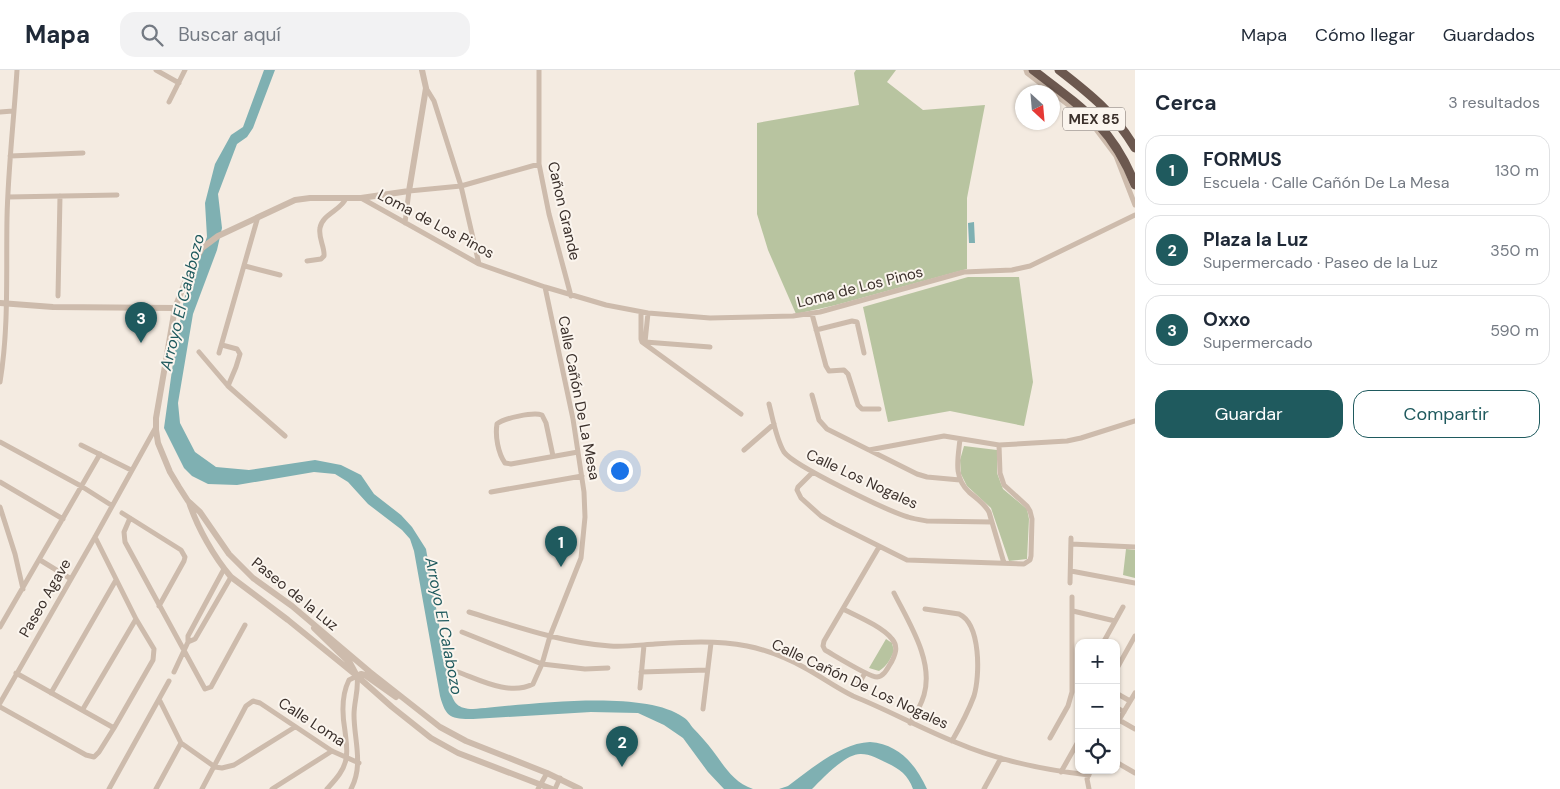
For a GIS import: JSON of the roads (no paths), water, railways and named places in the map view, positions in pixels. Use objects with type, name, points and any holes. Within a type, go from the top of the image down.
[{"type":"highway","name":"MEX 85","points":[[1033,70],[1080,106],[1104,129],[1121,154],[1135,185]]},
{"type":"highway","name":"MEX 85","points":[[1059,70],[1106,108],[1118,121],[1135,148]]},
{"type":"street","points":[[0,382],[3,364],[3,303],[10,156],[17,70]]},
{"type":"street","points":[[156,70],[179,83]]},
{"type":"street","points":[[169,102],[185,70]]},
{"type":"street","points":[[422,70],[426,88],[434,101],[461,186],[479,264]]},
{"type":"street","name":"Cañon Grande","points":[[539,70],[539,164],[549,214],[571,296]]},
{"type":"street","points":[[1026,70],[1027,73],[1079,112],[1101,134],[1122,169],[1135,205]]},
{"type":"street","points":[[405,223],[426,88]]},
{"type":"street","points":[[0,112],[13,111]]},
{"type":"street","points":[[10,156],[83,153]]},
{"type":"street","points":[[188,501],[170,472],[162,454],[158,443],[156,426],[175,308],[193,263],[202,248],[218,236],[256,220],[295,200],[310,198],[361,198],[409,191],[446,189],[539,164]]},
{"type":"street","points":[[8,197],[117,195]]},
{"type":"street","points":[[58,296],[60,196]]},
{"type":"street","points":[[307,261],[324,256],[320,228],[322,222],[345,202],[346,198]]},
{"type":"street","name":"Loma de Los Pinos","points":[[361,198],[479,264],[571,296],[648,313],[718,318],[812,314],[964,272],[1012,270],[1030,266],[1135,215]]},
{"type":"street","points":[[0,215],[7,215]]},
{"type":"street","points":[[219,353],[245,266],[256,220]]},
{"type":"street","points":[[245,266],[280,275]]},
{"type":"street","name":"Calle Cañón De La Mesa","points":[[458,672],[502,687],[525,687],[533,684],[581,558],[585,517],[582,476],[568,388],[545,287]]},
{"type":"street","points":[[3,303],[53,307],[175,308]]},
{"type":"street","points":[[642,312],[641,339],[741,414]]},
{"type":"street","points":[[645,342],[648,313]]},
{"type":"street","points":[[812,314],[829,371],[844,370],[848,374],[858,405],[862,409],[879,409]]},
{"type":"street","points":[[816,330],[852,321],[857,322],[864,353]]},
{"type":"street","points":[[645,342],[710,347]]},
{"type":"street","points":[[222,345],[236,349],[239,352],[236,367],[228,386]]},
{"type":"street","points":[[199,352],[228,386],[285,436]]},
{"type":"street","points":[[812,395],[824,427],[917,474],[927,477],[960,480]]},
{"type":"street","name":"Calle Los Nogales","points":[[769,404],[784,452],[790,458],[813,472],[897,513],[917,520],[992,522]]},
{"type":"street","points":[[552,456],[546,423],[542,415],[534,414],[503,420],[497,424],[496,432],[500,455],[505,463],[511,464],[578,452]]},
{"type":"street","points":[[869,450],[944,436],[999,445],[1067,441],[1135,421]]},
{"type":"street","points":[[744,450],[774,424]]},
{"type":"street","name":"Paseo Agave","points":[[0,703],[156,426]]},
{"type":"street","points":[[960,439],[957,467],[960,480],[968,491],[986,507],[1004,563]]},
{"type":"street","points":[[0,442],[81,486],[111,505]]},
{"type":"street","points":[[813,472],[798,487],[801,498],[822,516],[907,560],[1024,564],[1030,560],[1032,519],[1030,511],[1022,501],[1008,490],[1002,480],[999,445]]},
{"type":"street","points":[[81,446],[132,470]]},
{"type":"street","points":[[0,627],[100,454]]},
{"type":"street","points":[[492,492],[582,476]]},
{"type":"street","points":[[0,482],[63,519]]},
{"type":"street","name":"Paseo de la Luz","points":[[188,501],[193,517],[224,569],[231,577],[288,620],[419,729],[444,745],[474,759],[539,787],[553,789]]},
{"type":"street","name":"Paseo de la Luz","points":[[188,501],[200,512],[229,554],[245,571],[308,619],[440,727],[466,741],[560,778],[580,789]]},
{"type":"street","points":[[0,507],[15,554],[23,589]]},
{"type":"street","points":[[122,513],[181,550],[185,557],[159,606]]},
{"type":"street","points":[[130,518],[124,532],[124,539],[203,688],[209,689],[245,625]]},
{"type":"street","points":[[0,707],[86,755],[94,757],[114,728],[154,660],[155,652],[136,619],[95,537]]},
{"type":"street","points":[[1070,583],[1072,538]]},
{"type":"street","points":[[1071,544],[1135,546]]},
{"type":"street","points":[[843,609],[887,633],[895,643],[896,653],[886,672],[878,677],[865,672],[823,646],[824,641],[879,547]]},
{"type":"street","points":[[40,560],[71,579]]},
{"type":"street","points":[[174,672],[188,642],[188,636],[224,569]]},
{"type":"street","points":[[1071,571],[1135,583]]},
{"type":"street","points":[[188,642],[195,639],[231,577]]},
{"type":"street","points":[[51,692],[116,580]]},
{"type":"street","points":[[216,585],[223,590]]},
{"type":"street","points":[[894,593],[916,632],[926,674],[924,696],[910,723]]},
{"type":"street","points":[[1072,597],[1075,656]]},
{"type":"street","points":[[1105,639],[1123,606]]},
{"type":"street","points":[[925,609],[963,616],[975,638],[977,680],[974,696],[952,742]]},
{"type":"street","points":[[1073,611],[1115,621]]},
{"type":"street","name":"Calle Cañón De Los Nogales","points":[[469,612],[550,636],[592,645],[633,647],[687,642],[748,646],[784,658],[806,668],[838,688],[952,742],[1001,758],[1061,772],[1075,772]]},
{"type":"street","points":[[82,709],[136,619]]},
{"type":"street","points":[[308,619],[323,638],[350,663],[357,676],[358,688],[354,716],[359,763],[351,789]]},
{"type":"street","points":[[462,632],[542,664],[585,669],[608,668]]},
{"type":"street","points":[[1120,663],[1135,636]]},
{"type":"street","points":[[703,710],[711,643]]},
{"type":"street","points":[[640,688],[644,645]]},
{"type":"street","points":[[642,672],[708,670]]},
{"type":"street","points":[[858,685],[865,672]]},
{"type":"street","points":[[16,673],[114,728]]},
{"type":"street","points":[[328,789],[340,775],[346,758],[347,747],[343,701],[349,680],[363,674],[388,692],[405,700]]},
{"type":"street","points":[[111,788],[169,681]]},
{"type":"street","points":[[1050,738],[1068,706],[1075,682]]},
{"type":"street","points":[[346,688],[357,695]]},
{"type":"street","points":[[1120,718],[1135,692]]},
{"type":"street","points":[[1120,695],[1130,701]]},
{"type":"street","points":[[160,700],[181,743],[214,767],[230,767],[295,727]]},
{"type":"street","name":"Calle Loma","points":[[214,767],[246,706],[253,702],[260,702],[332,751],[359,763]]},
{"type":"street","points":[[1120,710],[1124,712]]},
{"type":"street","points":[[343,715],[354,716]]},
{"type":"street","points":[[1120,724],[1135,729]]},
{"type":"street","points":[[156,789],[181,743]]},
{"type":"street","points":[[474,759],[480,746]]},
{"type":"street","points":[[1061,772],[1075,747]]},
{"type":"street","points":[[272,789],[332,751]]},
{"type":"street","points":[[984,789],[1001,758]]},
{"type":"street","points":[[1120,764],[1135,773]]},
{"type":"street","points":[[202,789],[214,767]]},
{"type":"street","points":[[539,787],[547,773]]},
{"type":"street","points":[[1088,789],[1087,782],[1089,774]]},
{"type":"street","points":[[553,789],[560,778]]},
{"type":"water","points":[[264,70],[275,70],[253,128],[247,137],[237,144],[218,194],[222,228],[217,250],[193,314],[178,403],[180,423],[195,452],[216,467],[249,470],[315,460],[341,465],[361,475],[374,494],[401,515],[412,527],[426,549],[450,689],[457,704],[463,708],[473,709],[551,702],[612,701],[640,703],[665,708],[686,719],[730,773],[740,782],[753,789],[724,789],[708,772],[683,738],[664,725],[638,713],[591,712],[473,719],[454,718],[447,713],[440,696],[414,551],[410,539],[402,530],[368,504],[348,482],[335,474],[314,472],[237,485],[208,484],[192,476],[184,468],[164,428],[184,299],[207,237],[205,203],[215,164],[231,135],[243,127]]},
{"type":"water","points":[[974,222],[975,243],[969,243],[968,223]]},
{"type":"water","points":[[870,742],[898,751],[912,764],[927,789],[913,789],[906,776],[896,768],[874,757],[861,754],[842,762],[812,789],[779,789],[788,786],[837,752],[859,743]]},
{"type":"place","name":"Oxxo","points":[[141,343]]},
{"type":"place","name":"FORMUS","points":[[561,567]]},
{"type":"place","name":"Plaza la Luz","points":[[622,767]]},
{"type":"water label","name":"Arroyo El Calabozo","points":[[182,302]]},
{"type":"water label","name":"Arroyo El Calabozo","points":[[444,626]]}]
